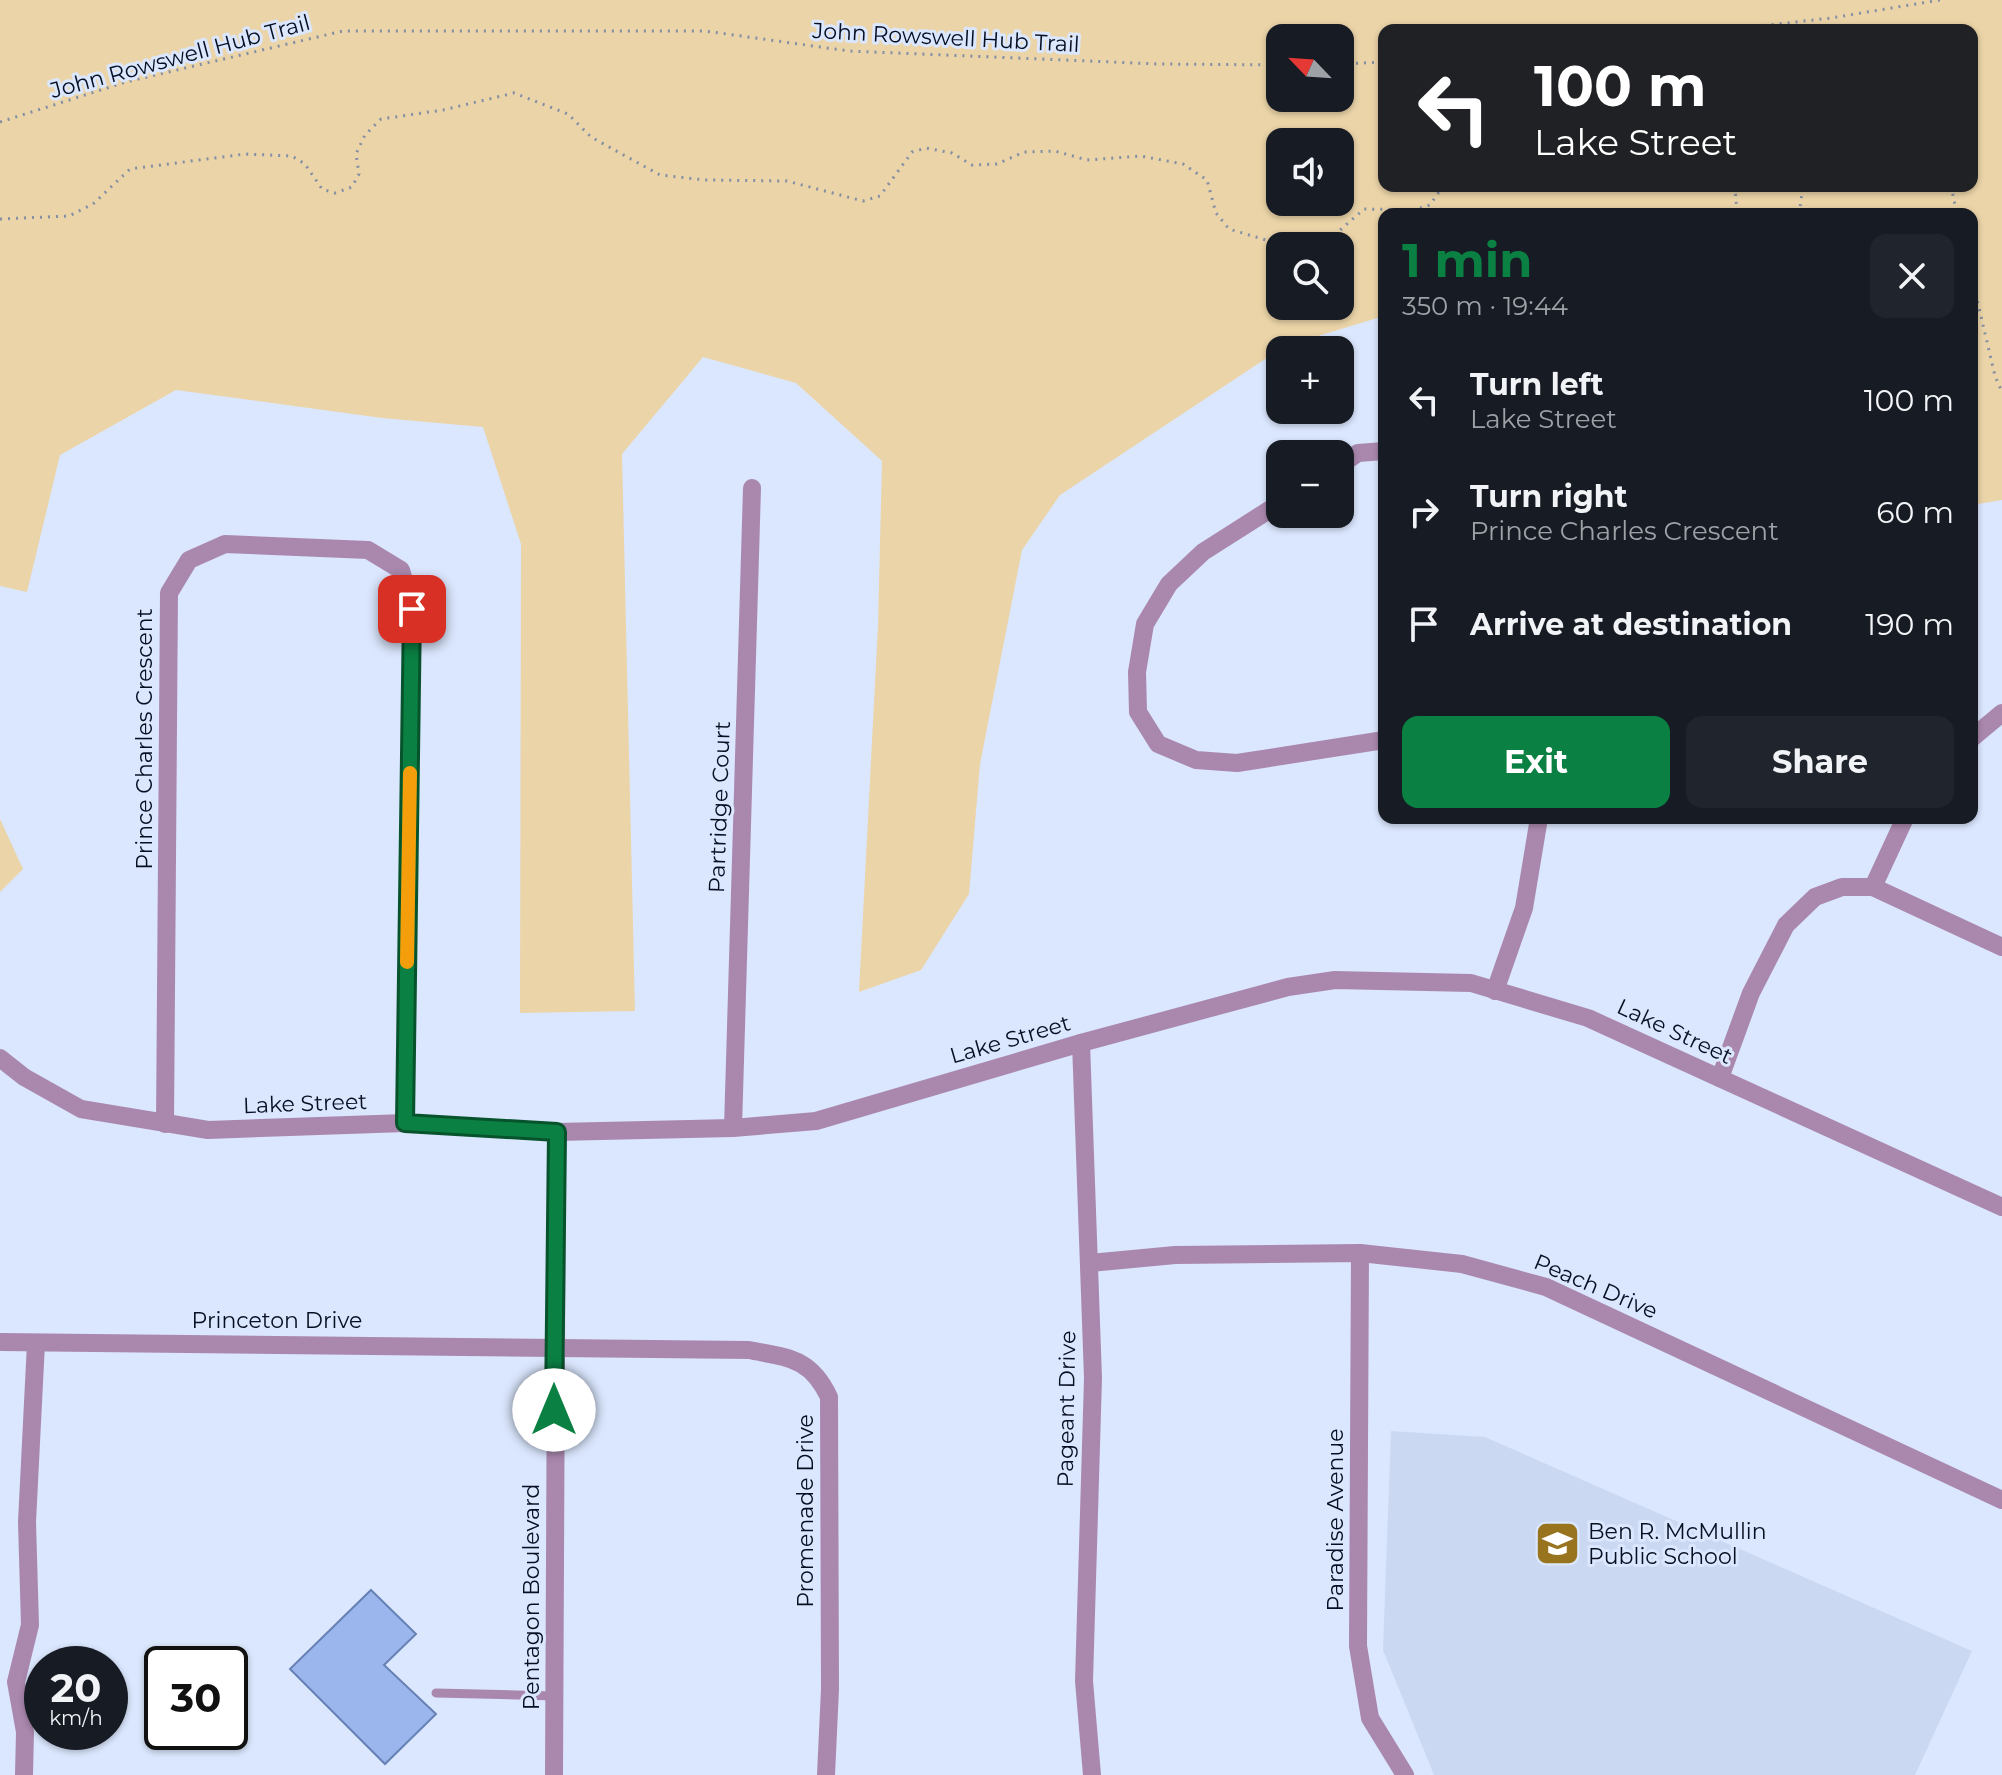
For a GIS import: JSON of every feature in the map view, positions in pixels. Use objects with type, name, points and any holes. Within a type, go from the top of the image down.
[{"type":"street","points":[[1354,456],[1378,451]]},
{"type":"street","name":"Partridge Court","points":[[733,1128],[752,488]]},
{"type":"street","points":[[1266,512],[1203,552],[1169,584],[1145,624],[1137,672],[1138,712],[1158,744],[1196,760],[1237,763],[1378,741]]},
{"type":"street","name":"Prince Charles Crescent","points":[[165,1124],[169,593],[189,560],[225,544],[368,550],[401,570],[412,609],[405,1123]]},
{"type":"street","points":[[1978,733],[2002,713]]},
{"type":"street","points":[[1495,991],[1524,908],[1538,824]]},
{"type":"street","points":[[1873,887],[1902,824]]},
{"type":"street","points":[[1720,1078],[1751,993],[1786,925],[1815,897],[1842,887],[1873,887],[2002,947]]},
{"type":"street","name":"Lake Street","points":[[0,1058],[24,1077],[81,1109],[208,1130],[405,1123],[557,1132],[733,1128],[816,1121],[1081,1043],[1288,987],[1335,980],[1471,983],[1588,1018],[2002,1207]]},
{"type":"street","name":"Pageant Drive","points":[[1081,1043],[1093,1378],[1084,1681],[1092,1775]]},
{"type":"street","name":"Pentagon Boulevard","points":[[554,1775],[557,1132]]},
{"type":"street","name":"Peach Drive","points":[[1090,1263],[1175,1255],[1360,1253],[1462,1264],[1546,1287],[2002,1500]]},
{"type":"street","name":"Paradise Avenue","points":[[1360,1253],[1358,1646],[1370,1718],[1405,1775]]},
{"type":"street","name":"Princeton Drive","points":[[0,1342],[554,1346]]},
{"type":"street","points":[[24,1775],[25,1732],[8,1682],[30,1625],[27,1522],[36,1343]]},
{"type":"street","name":"Promenade Drive","points":[[554,1346],[749,1350],[799,1360],[819,1378],[829,1397],[830,1689],[826,1775]]},
{"type":"lane","points":[[436,1693],[555,1696]]},
{"type":"path","points":[[1778,24],[1940,0]]},
{"type":"path","name":"John Rowswell Hub Trail","points":[[0,122],[126,82],[343,31],[705,31],[849,51],[1159,64],[1266,65]]},
{"type":"path","points":[[1354,63],[1378,62]]},
{"type":"path","points":[[0,219],[69,216],[93,204],[130,169],[245,154],[292,156],[305,164],[322,189],[335,193],[352,187],[359,174],[356,154],[365,135],[381,119],[443,110],[514,93],[568,114],[591,137],[660,175],[705,180],[787,181],[863,201],[880,196],[912,152],[926,148],[952,153],[972,165],[997,164],[1024,152],[1055,151],[1087,160],[1141,156],[1183,164],[1207,180],[1216,213],[1229,229],[1266,240]]},
{"type":"path","points":[[1420,208],[1430,205],[1439,192]]},
{"type":"path","points":[[1338,232],[1364,209],[1378,209]]},
{"type":"path","points":[[1978,304],[1995,376],[2002,392]]},
{"type":"shaded area","points":[[0,0],[2002,0],[2002,500],[1978,504],[1978,208],[1378,208],[1378,318],[1318,336],[1266,336],[1266,359],[1060,495],[1022,550],[980,764],[969,894],[921,970],[859,992],[878,625],[882,461],[796,383],[703,357],[622,454],[635,1011],[520,1013],[521,544],[483,427],[382,418],[176,390],[60,455],[27,592],[0,586]]},
{"type":"shaded area","points":[[0,819],[23,869],[0,892]]},
{"type":"shaded area","name":"Ben R. McMullin Public School","points":[[1391,1431],[1485,1437],[1972,1651],[1915,1775],[1434,1775],[1383,1650]]},
{"type":"building","points":[[371,1590],[416,1634],[384,1665],[436,1714],[385,1764],[290,1669]]},
{"type":"slow traffic","points":[[407,962],[410,773]]},
{"type":"place","name":"Ben R. McMullin Public School","points":[[1557,1544]]},
{"type":"route","points":[[412,609],[405,1123],[557,1132],[554,1410]]}]
